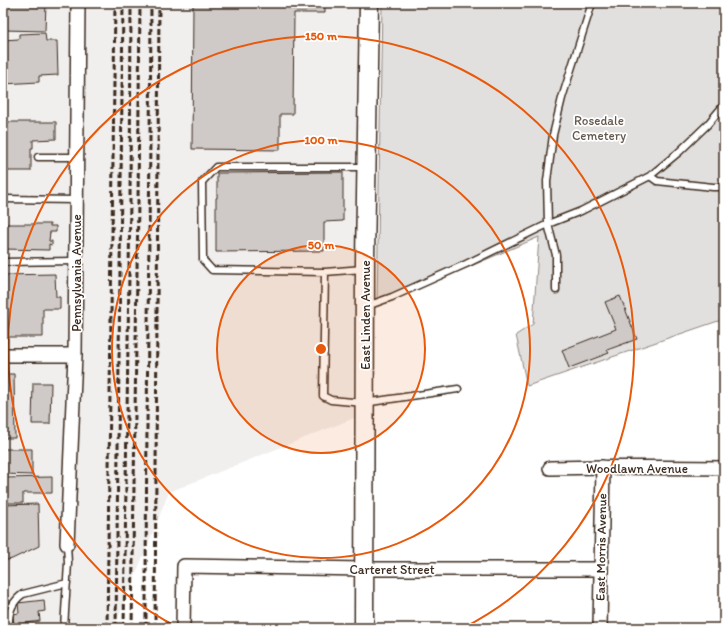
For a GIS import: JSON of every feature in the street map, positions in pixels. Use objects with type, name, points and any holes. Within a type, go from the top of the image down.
[{"type":"street","name":"Pennsylvania Avenue","points":[[67,544],[75,355],[78,3]]},
{"type":"street","name":"East Linden Avenue","points":[[364,628],[365,269],[369,3]]},
{"type":"street","points":[[3,355],[75,355]]},
{"type":"street","name":"East Morris Avenue","points":[[600,628],[602,467]]},
{"type":"street","name":"Woodlawn Avenue","points":[[550,468],[724,468]]},
{"type":"street","name":"Carteret Street","points":[[183,628],[184,566],[364,569],[601,569]]},
{"type":"lane","points":[[556,290],[556,255],[548,224],[547,181],[553,135],[562,98],[592,3]]},
{"type":"lane","points":[[365,307],[466,264],[548,224],[581,211],[650,176],[679,152],[707,125],[724,105]]},
{"type":"lane","points":[[38,157],[76,157]]},
{"type":"lane","points":[[365,269],[325,272],[212,270],[203,260],[202,182],[216,167],[366,167]]},
{"type":"lane","points":[[650,176],[657,181],[724,187]]},
{"type":"lane","points":[[3,199],[76,200]]},
{"type":"lane","points":[[3,262],[76,262]]},
{"type":"lane","points":[[325,272],[323,396],[331,400],[364,403],[458,389]]},
{"type":"lane","points":[[64,628],[67,583],[67,544]]},
{"type":"lane","points":[[9,628],[8,616],[17,598],[23,594],[67,583]]},
{"type":"shaded area","points":[[3,3],[360,3],[354,418],[169,492],[114,628],[3,628]]},
{"type":"green space","name":"Rosedale Cemetery","points":[[382,3],[724,3],[724,319],[527,386],[516,335],[533,324],[539,237],[377,306]]},
{"type":"building","points":[[3,3],[46,3],[45,31],[3,30]]},
{"type":"building","points":[[193,3],[325,3],[325,13],[294,13],[293,114],[280,114],[280,150],[192,149]]},
{"type":"building","points":[[45,33],[46,41],[57,41],[58,75],[39,76],[39,82],[3,84],[3,40],[19,39],[19,34]]},
{"type":"building","points":[[3,122],[56,122],[56,139],[33,140],[33,148],[31,148],[31,171],[3,171]]},
{"type":"building","points":[[343,172],[343,221],[324,222],[324,251],[216,252],[217,173]]},
{"type":"building","points":[[3,224],[50,224],[50,226],[56,226],[56,232],[50,232],[49,241],[52,241],[52,245],[49,244],[49,250],[3,249]]},
{"type":"building","points":[[55,274],[56,297],[60,297],[60,309],[43,309],[43,337],[3,337],[3,275]]},
{"type":"building","points":[[620,296],[637,339],[607,350],[609,353],[569,368],[562,350],[616,329],[605,302]]},
{"type":"building","points":[[3,374],[14,374],[15,438],[3,438]]},
{"type":"building","points":[[33,383],[51,383],[50,424],[32,424]]},
{"type":"building","points":[[3,449],[32,449],[32,475],[3,474]]},
{"type":"building","points":[[52,477],[52,493],[23,493],[23,503],[3,503],[3,478]]},
{"type":"building","points":[[38,504],[39,546],[12,559],[3,561],[3,505]]},
{"type":"building","points":[[3,586],[10,602],[3,605]]},
{"type":"building","points":[[44,600],[45,611],[39,612],[40,621],[14,625],[13,614],[19,613],[18,603]]},
{"type":"railway","points":[[107,628],[115,3]]},
{"type":"railway","points":[[116,628],[123,3]]},
{"type":"railway","points":[[124,628],[130,201],[131,3]]},
{"type":"railway","points":[[132,628],[140,3]]},
{"type":"railway","points":[[146,628],[151,3]]},
{"type":"railway","points":[[155,628],[159,3]]}]
